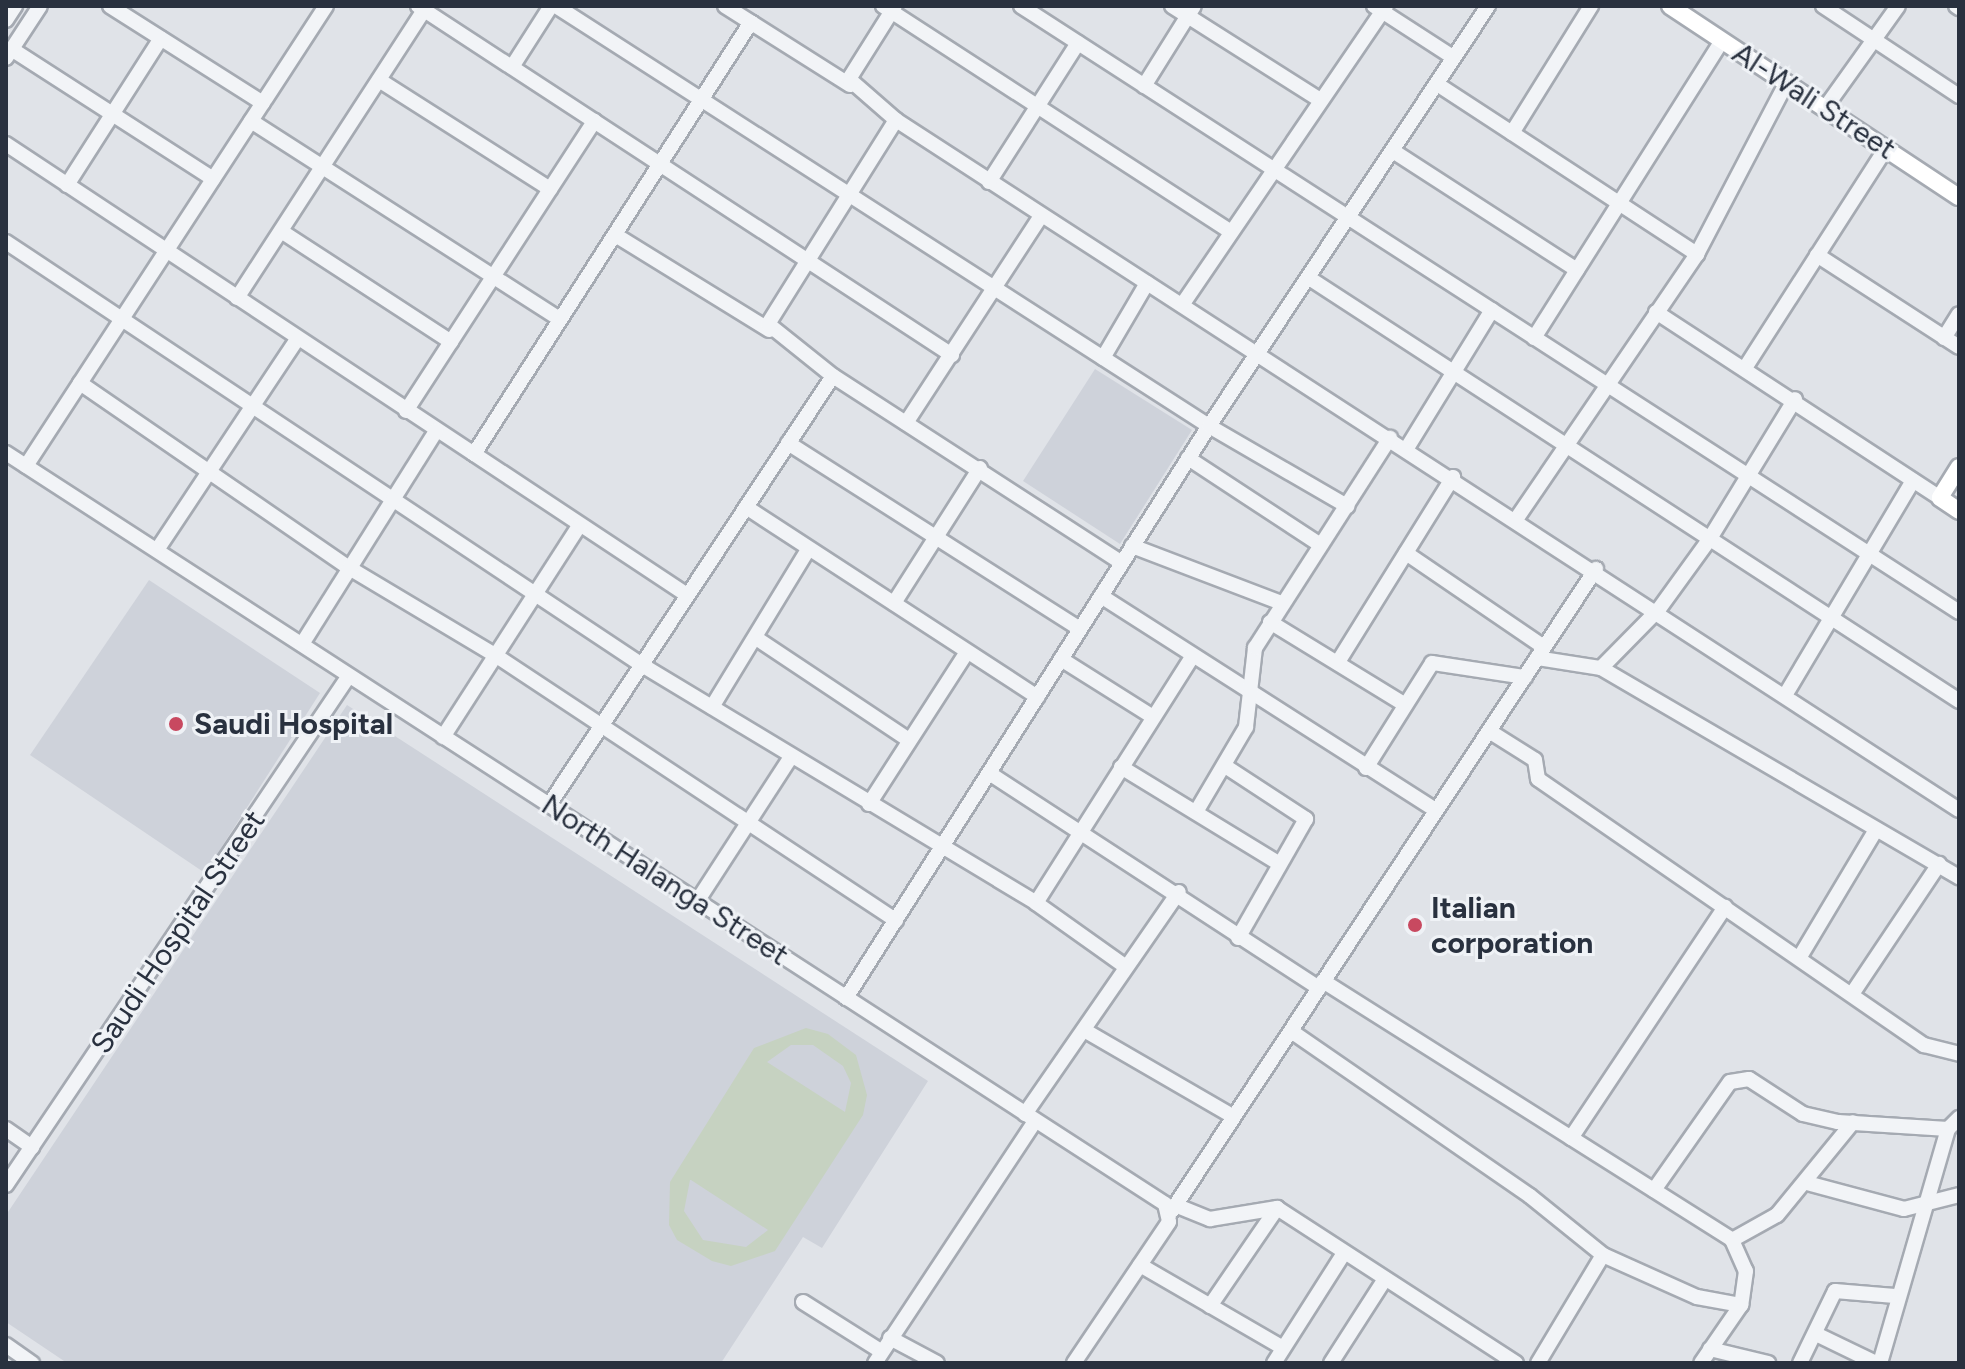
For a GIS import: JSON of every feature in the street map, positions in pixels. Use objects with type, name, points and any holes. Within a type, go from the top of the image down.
[{"type":"main road","name":"Al-Wali Street","points":[[1675,8],[1886,148],[1957,190]]},
{"type":"main road","points":[[1959,467],[1940,498],[1959,511]]},
{"type":"street","points":[[6,20],[15,6]]},
{"type":"street","points":[[40,6],[9,54],[112,114],[213,179]]},
{"type":"street","points":[[110,6],[263,103]]},
{"type":"street","points":[[26,466],[326,6]]},
{"type":"street","points":[[512,67],[554,6],[1209,426],[1347,506]]},
{"type":"street","points":[[725,6],[850,85],[896,120],[1041,216],[1453,477],[1956,802]]},
{"type":"street","points":[[1021,6],[1749,475],[1866,555],[1959,612]]},
{"type":"street","points":[[1172,6],[1191,11],[1320,100]]},
{"type":"street","points":[[846,998],[1188,458],[1488,6]]},
{"type":"street","points":[[1512,133],[1591,6]]},
{"type":"street","points":[[1823,6],[1959,96]]},
{"type":"street","points":[[1825,108],[1898,6]]},
{"type":"street","points":[[237,298],[379,80],[421,8],[952,355]]},
{"type":"street","points":[[850,85],[851,71],[890,8],[1230,231]]},
{"type":"street","points":[[1182,305],[1381,8],[1454,58]]},
{"type":"street","points":[[1144,86],[1191,11]]},
{"type":"street","points":[[474,454],[558,318],[617,236],[751,22]]},
{"type":"street","points":[[67,185],[161,38]]},
{"type":"street","points":[[1534,338],[1722,41]]},
{"type":"street","points":[[989,182],[1078,43]]},
{"type":"street","points":[[379,80],[550,189]]},
{"type":"street","points":[[1517,518],[1604,382],[1697,254],[1787,82]]},
{"type":"street","points":[[1437,84],[1697,254]]},
{"type":"street","points":[[769,330],[896,120]]},
{"type":"street","points":[[251,121],[558,318]]},
{"type":"street","points":[[406,411],[594,121]]},
{"type":"street","points":[[6,144],[687,595]]},
{"type":"street","points":[[1745,368],[1886,148]]},
{"type":"street","points":[[1393,151],[1577,270]]},
{"type":"street","points":[[906,423],[1041,216]]},
{"type":"street","points":[[281,231],[451,342]]},
{"type":"street","points":[[617,236],[769,330],[833,376],[980,468],[1122,563]]},
{"type":"street","points":[[6,242],[642,665],[1036,903],[1126,967]]},
{"type":"street","points":[[1817,255],[1959,347]]},
{"type":"street","points":[[1309,278],[1452,375],[1959,701]]},
{"type":"street","points":[[1103,358],[1147,283]]},
{"type":"street","points":[[1407,448],[1492,310]]},
{"type":"street","points":[[1656,312],[1795,399],[1940,498]]},
{"type":"street","points":[[1944,338],[1959,314]]},
{"type":"street","points":[[157,550],[297,339]]},
{"type":"street","points":[[549,805],[833,376]]},
{"type":"street","points":[[80,383],[346,566],[495,655],[896,920]]},
{"type":"street","points":[[1601,668],[1659,609],[1709,540],[1795,399]]},
{"type":"street","points":[[302,644],[346,566],[436,431]]},
{"type":"street","points":[[1196,812],[1246,727],[1245,691],[1270,622],[1390,438]]},
{"type":"street","points":[[788,443],[1080,629]]},
{"type":"street","name":"North Halanga Street","points":[[6,453],[1173,1209],[1210,1219],[1277,1208]]},
{"type":"street","points":[[1188,458],[1319,544]]},
{"type":"street","points":[[894,603],[980,468]]},
{"type":"street","points":[[1338,662],[1453,477]]},
{"type":"street","points":[[1787,692],[1832,620],[1866,555],[1913,481]]},
{"type":"street","points":[[746,507],[1037,697]]},
{"type":"street","points":[[443,737],[579,526]]},
{"type":"street","points":[[1132,546],[1281,603]]},
{"type":"street","points":[[712,707],[808,550]]},
{"type":"street","points":[[1406,553],[1541,653],[1601,668],[1874,833],[1959,877]]},
{"type":"street","points":[[1074,1363],[1434,809],[1596,569]]},
{"type":"street","points":[[1101,596],[1245,691],[1434,809]]},
{"type":"street","points":[[1270,622],[1404,704]]},
{"type":"street","points":[[756,638],[909,740]]},
{"type":"street","points":[[869,804],[967,652]]},
{"type":"street","points":[[1036,903],[1193,656]]},
{"type":"street","points":[[1061,659],[1153,717]]},
{"type":"street","points":[[1366,768],[1432,663],[1525,677]]},
{"type":"street","name":"Saudi Hospital Street","points":[[6,1185],[348,677]]},
{"type":"street","points":[[1489,731],[1535,760],[1538,779],[1854,991],[1935,1053],[1959,1054]]},
{"type":"street","points":[[698,900],[791,757]]},
{"type":"street","points":[[1225,766],[1303,815],[1280,864],[1238,938]]},
{"type":"street","points":[[1121,767],[1280,864]]},
{"type":"street","points":[[989,773],[1179,892],[1238,938],[1321,985],[1732,1240],[1746,1271],[1741,1305],[1701,1363]]},
{"type":"street","points":[[1801,955],[1874,833]]},
{"type":"street","points":[[1854,991],[1939,864]]},
{"type":"street","points":[[803,1302],[878,1357],[1084,1030],[1179,892]]},
{"type":"street","points":[[1571,1138],[1725,907]]},
{"type":"street","points":[[1084,1030],[1234,1117]]},
{"type":"street","points":[[1291,1031],[1530,1196],[1603,1255],[1697,1297],[1741,1305]]},
{"type":"street","points":[[1654,1190],[1730,1082],[1749,1079],[1803,1114],[1853,1122],[1948,1129]]},
{"type":"street","points":[[1818,1335],[1878,1363],[1895,1296],[1915,1254],[1925,1202],[1948,1129],[1959,1118]]},
{"type":"street","points":[[1732,1240],[1777,1215],[1807,1183],[1853,1122]]},
{"type":"street","points":[[6,1129],[32,1147]]},
{"type":"street","points":[[1807,1183],[1904,1209],[1959,1195]]},
{"type":"street","points":[[1210,1306],[1277,1208],[1516,1363]]},
{"type":"street","points":[[1274,1363],[1344,1253]]},
{"type":"street","points":[[1538,1363],[1603,1255]]},
{"type":"street","points":[[1140,1265],[1283,1348]]},
{"type":"street","points":[[1331,1363],[1385,1279]]},
{"type":"street","points":[[1800,1363],[1818,1335],[1835,1291],[1895,1296]]},
{"type":"street","points":[[890,1338],[937,1363]]},
{"type":"street","points":[[6,1345],[32,1363]]},
{"type":"street","points":[[1710,1349],[1768,1363]]},
{"type":"shaded area","points":[[1095,369],[1192,430],[1120,544],[1023,481]]},
{"type":"shaded area","name":"Saudi Hospital","points":[[149,580],[320,693],[205,873],[30,755]]},
{"type":"shaded area","points":[[347,705],[928,1081],[822,1248],[803,1237],[721,1363],[67,1363],[6,1322],[6,1215]]},
{"type":"green space","points":[[806,1028],[828,1034],[856,1055],[867,1095],[863,1115],[775,1251],[731,1266],[712,1261],[677,1240],[669,1225],[670,1182],[754,1048]],"holes":[[[791,1045],[813,1045],[843,1066],[851,1083],[845,1112],[767,1062]],[[691,1180],[768,1230],[746,1247],[703,1240],[684,1211]]]},
{"type":"place","name":"Saudi Hospital","points":[[176,724]]},
{"type":"place","name":"Italian corporation","points":[[1415,925]]}]
